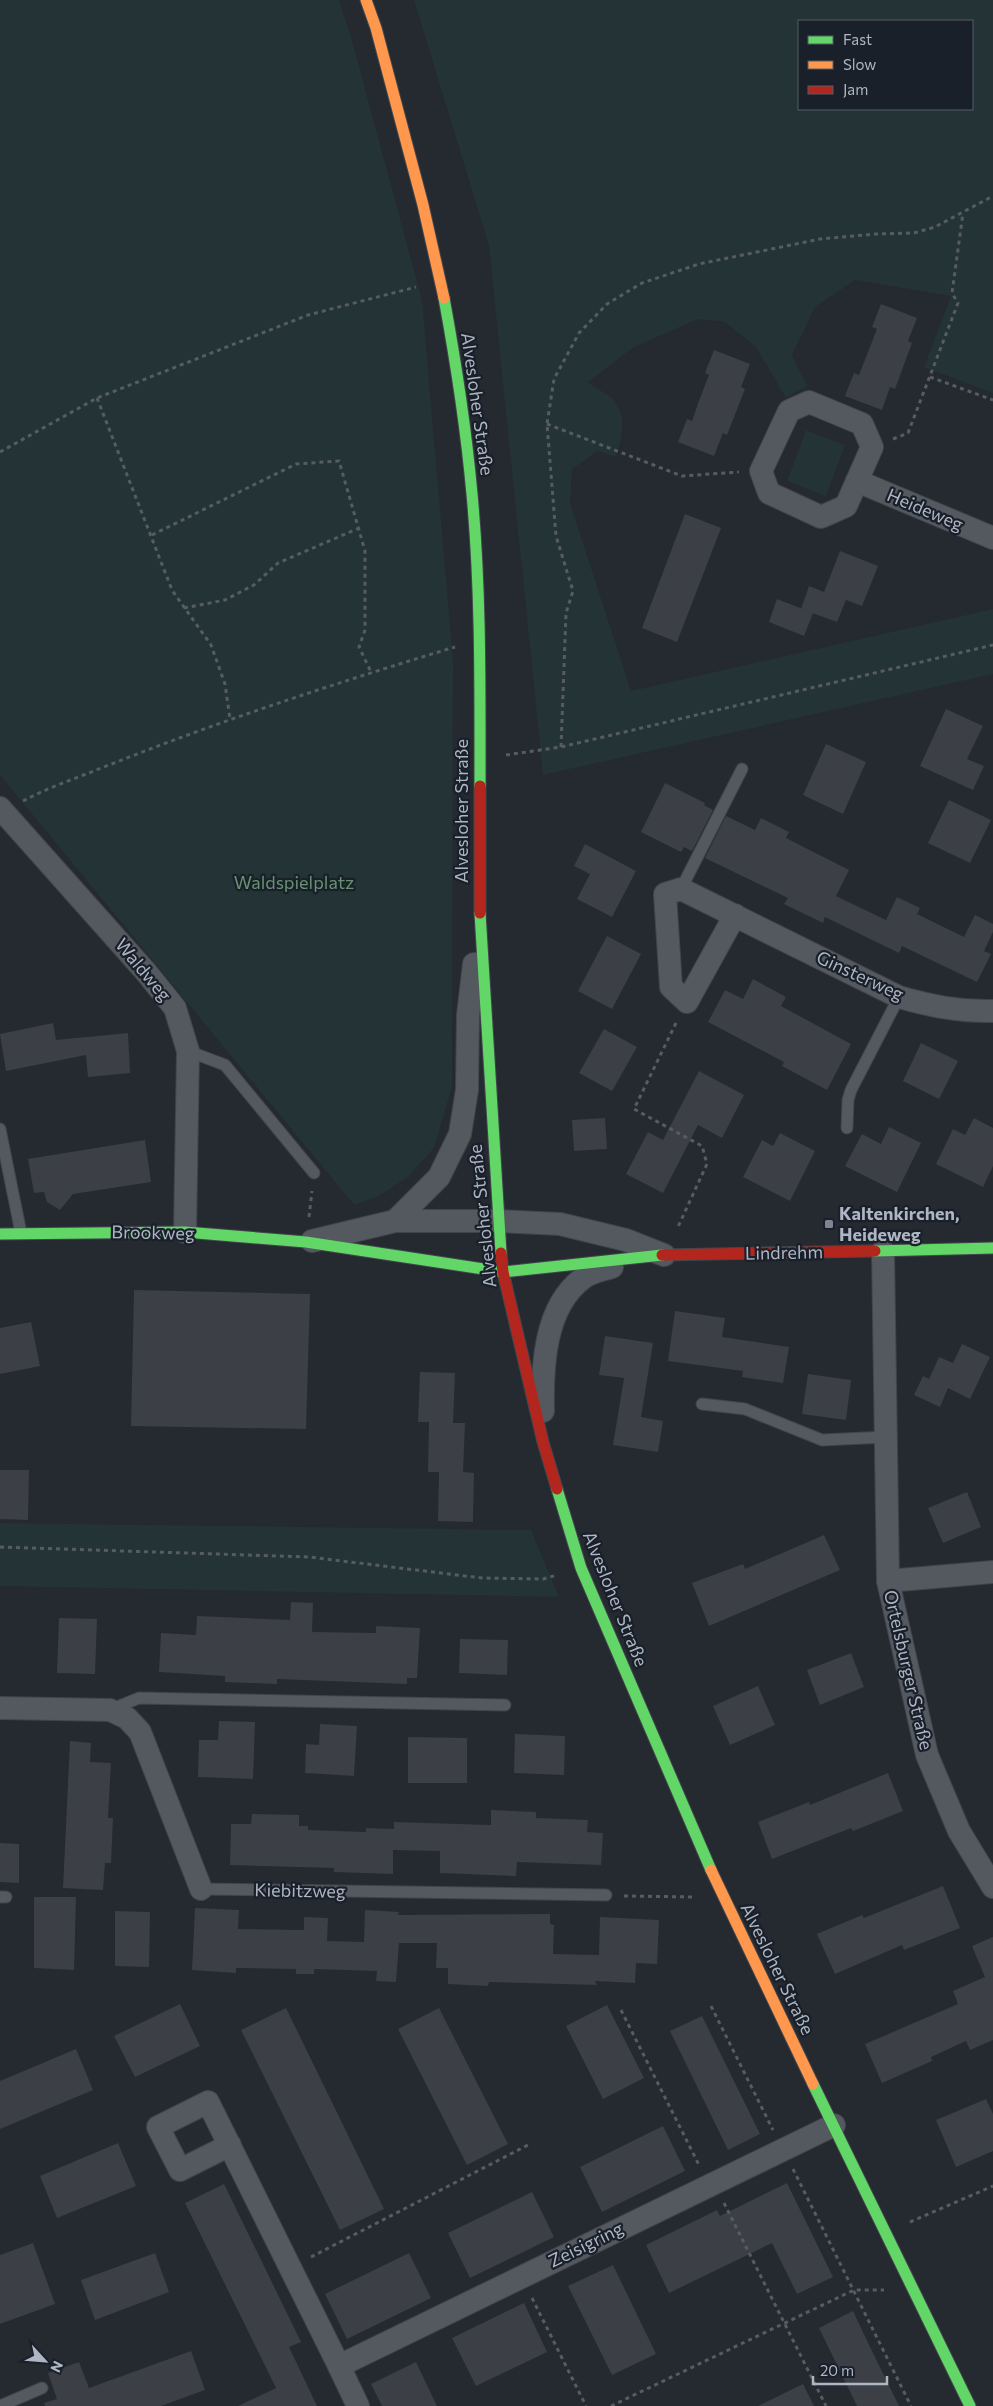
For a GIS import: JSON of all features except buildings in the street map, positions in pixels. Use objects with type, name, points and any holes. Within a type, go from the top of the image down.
[{"type":"street","name":"Alvesloher Straße","points":[[366,0],[376,28],[423,205],[440,281],[459,388],[472,494],[480,639],[478,759],[480,916],[498,1221],[503,1272],[543,1442],[581,1568],[723,1898],[887,2233],[966,2405]]},
{"type":"street","points":[[809,402],[862,424],[872,447],[846,506],[821,517],[769,494],[761,471],[789,411],[809,402]]},
{"type":"street","name":"Heideweg","points":[[857,481],[993,538]]},
{"type":"street","name":"Waldweg","points":[[2,810],[146,972],[175,1008],[188,1051],[185,1232]]},
{"type":"street","points":[[681,889],[664,894],[672,987],[687,1002],[735,915]]},
{"type":"street","name":"Ginsterweg","points":[[681,889],[900,997],[933,1007],[975,1012],[993,1011]]},
{"type":"street","points":[[395,1221],[439,1177],[460,1134],[467,1090],[468,1015],[480,916]]},
{"type":"street","name":"Brookweg","points":[[306,1242],[395,1221],[498,1221]]},
{"type":"street","name":"Lindrehm","points":[[498,1221],[560,1224],[626,1240],[653,1255]]},
{"type":"street","name":"Brookweg","points":[[0,1234],[185,1232],[306,1242],[503,1272]]},
{"type":"street","name":"Lindrehm","points":[[503,1272],[653,1255],[993,1248]]},
{"type":"street","name":"Ortelsburger Straße","points":[[883,1251],[888,1581],[927,1755],[959,1831],[993,1887]]},
{"type":"street","points":[[543,1442],[542,1384],[549,1334],[559,1307],[568,1293],[585,1277],[653,1255]]},
{"type":"street","points":[[888,1581],[993,1572]]},
{"type":"street","name":"Kiebitzweg","points":[[0,1708],[110,1710],[127,1718],[140,1732],[201,1890]]},
{"type":"street","name":"Zeisigring","points":[[339,2366],[834,2125]]},
{"type":"street","points":[[230,2145],[358,2406]]},
{"type":"lane","points":[[681,889],[742,769]]},
{"type":"lane","points":[[847,1128],[850,1095],[900,997]]},
{"type":"lane","points":[[188,1051],[225,1065],[314,1173]]},
{"type":"lane","points":[[0,1129],[21,1234]]},
{"type":"lane","points":[[702,1404],[745,1410],[822,1440],[886,1437]]},
{"type":"lane","name":"Kiebitzweg","points":[[110,1710],[139,1698],[505,1705]]},
{"type":"lane","name":"Kiebitzweg","points":[[201,1890],[606,1895]]},
{"type":"lane","points":[[0,2406],[42,2388]]},
{"type":"path","points":[[561,747],[566,613],[574,591],[556,536],[547,424],[554,379],[579,334],[607,304],[642,283],[699,264],[820,239],[876,234],[914,234],[935,227],[993,196]]},
{"type":"path","points":[[872,447],[908,433],[930,377],[958,303],[952,293],[956,276],[963,212]]},
{"type":"path","points":[[0,452],[97,398],[308,315],[440,281]]},
{"type":"path","points":[[930,377],[993,400]]},
{"type":"path","points":[[97,398],[172,590],[211,645],[225,684],[230,719]]},
{"type":"path","points":[[547,424],[682,476],[761,471]]},
{"type":"path","points":[[152,535],[296,464],[339,461],[365,551],[365,630],[359,647],[371,672]]},
{"type":"path","points":[[184,608],[224,600],[254,585],[278,563],[358,528]]},
{"type":"path","points":[[2,810],[40,791],[230,719],[371,672],[480,639]]},
{"type":"path","points":[[478,759],[561,747],[993,645]]},
{"type":"path","points":[[653,1255],[707,1164],[702,1146],[634,1109],[687,1002]]},
{"type":"path","points":[[306,1242],[314,1173]]},
{"type":"path","points":[[0,1547],[309,1556],[482,1578],[543,1579],[581,1568]]},
{"type":"path","points":[[606,1895],[723,1898]]},
{"type":"path","points":[[711,2006],[911,2406]]},
{"type":"path","points":[[621,2010],[826,2406]]},
{"type":"path","points":[[290,2268],[409,2204],[528,2145]]},
{"type":"path","points":[[887,2233],[993,2186]]},
{"type":"path","points":[[522,2277],[586,2406]]},
{"type":"path","points":[[611,2406],[854,2290],[878,2291],[911,2284]]},
{"type":"green space","name":"Waldspielplatz","points":[[0,0],[339,0],[351,37],[422,300],[453,661],[452,1087],[434,1148],[408,1177],[379,1196],[354,1205],[0,775]]},
{"type":"green space","points":[[414,0],[993,0],[993,393],[924,367],[951,296],[855,280],[815,307],[792,355],[807,386],[786,398],[756,347],[725,322],[698,319],[634,347],[588,382],[611,397],[618,406],[622,420],[621,435],[616,457],[598,451],[572,469],[570,503],[631,691],[993,609],[993,674],[543,775],[489,246]]},
{"type":"green space","points":[[806,430],[845,445],[826,496],[787,481]]},
{"type":"green space","points":[[0,1523],[531,1530],[559,1597],[0,1586]]},
{"type":"traffic: fast","points":[[444,298],[464,420],[475,530],[479,640],[480,786]]},
{"type":"traffic: fast","points":[[480,913],[501,1253]]},
{"type":"traffic: fast","points":[[0,1234],[185,1232],[306,1242],[503,1272],[662,1255]]},
{"type":"traffic: fast","points":[[875,1251],[993,1248]]},
{"type":"traffic: fast","points":[[557,1489],[581,1568],[711,1870]]},
{"type":"traffic: fast","points":[[813,2084],[970,2406]]},
{"type":"traffic: slow","points":[[366,0],[376,28],[423,205],[444,298]]},
{"type":"traffic: slow","points":[[711,1870],[813,2084]]},
{"type":"traffic: jam","points":[[480,786],[480,913]]},
{"type":"traffic: jam","points":[[662,1255],[875,1251]]},
{"type":"traffic: jam","points":[[501,1253],[503,1272],[543,1442],[557,1489]]},
{"type":"place","name":"Kaltenkirchen, Heideweg","points":[[829,1224]]}]
